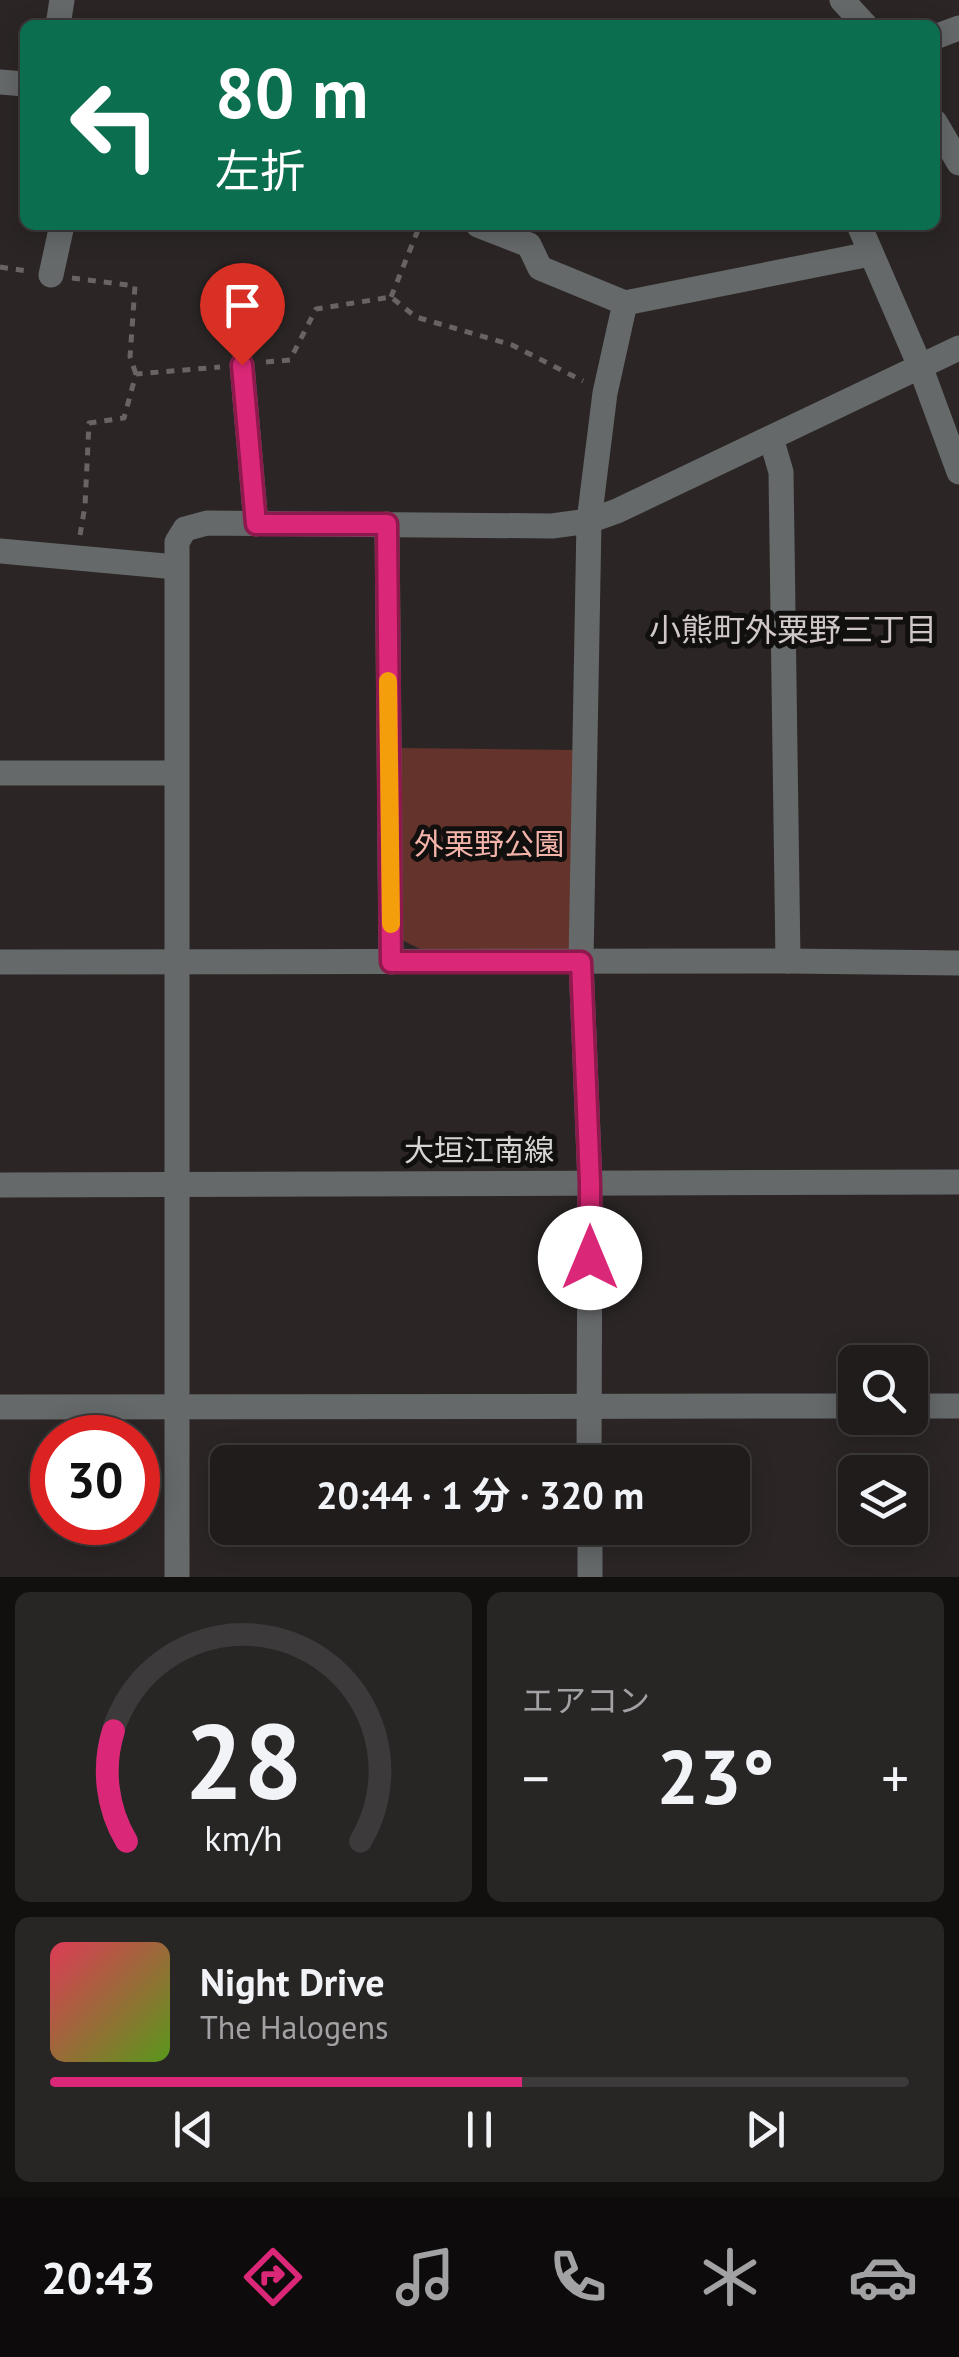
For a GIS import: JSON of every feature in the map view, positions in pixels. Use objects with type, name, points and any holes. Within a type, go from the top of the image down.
[{"type":"street","points":[[842,0],[860,20]]},
{"type":"street","points":[[940,131],[959,163]]},
{"type":"street","points":[[51,274],[61,230]]},
{"type":"street","points":[[491,230],[529,245],[540,268],[625,302],[870,254]]},
{"type":"street","points":[[860,230],[920,366],[959,472]]},
{"type":"street","points":[[589,1445],[590,1183],[581,962],[588,520],[605,393],[625,302]]},
{"type":"street","points":[[177,1577],[176,542],[184,529],[207,523],[552,526],[588,520],[618,511],[959,348]]},
{"type":"street","points":[[242,365],[256,524]]},
{"type":"street","points":[[771,438],[781,472],[788,961]]},
{"type":"street","points":[[387,524],[391,962]]},
{"type":"street","points":[[0,551],[176,567]]},
{"type":"street","points":[[0,773],[176,773]]},
{"type":"street","points":[[0,962],[959,963]]},
{"type":"street","name":"大垣江南線","points":[[0,1184],[959,1182]]},
{"type":"street","points":[[0,1407],[838,1406]]},
{"type":"street","points":[[928,1406],[959,1406]]},
{"type":"street","points":[[590,1545],[590,1577]]},
{"type":"path","points":[[392,297],[418,230]]},
{"type":"path","points":[[0,268],[135,286],[130,357],[136,374],[124,418],[89,423],[86,506],[76,558]]},
{"type":"path","points":[[136,374],[290,360],[316,310],[392,297],[416,317],[512,345],[605,393]]},
{"type":"green space","name":"外栗野公園","points":[[400,748],[576,750],[569,953],[420,949],[402,940]]},
{"type":"slow traffic","points":[[388,681],[391,924]]},
{"type":"district","name":"小熊町外粟野三丁目","points":[[793,630]]},
{"type":"route","points":[[242,365],[256,524],[387,524],[391,962],[581,962],[590,1258]]}]
